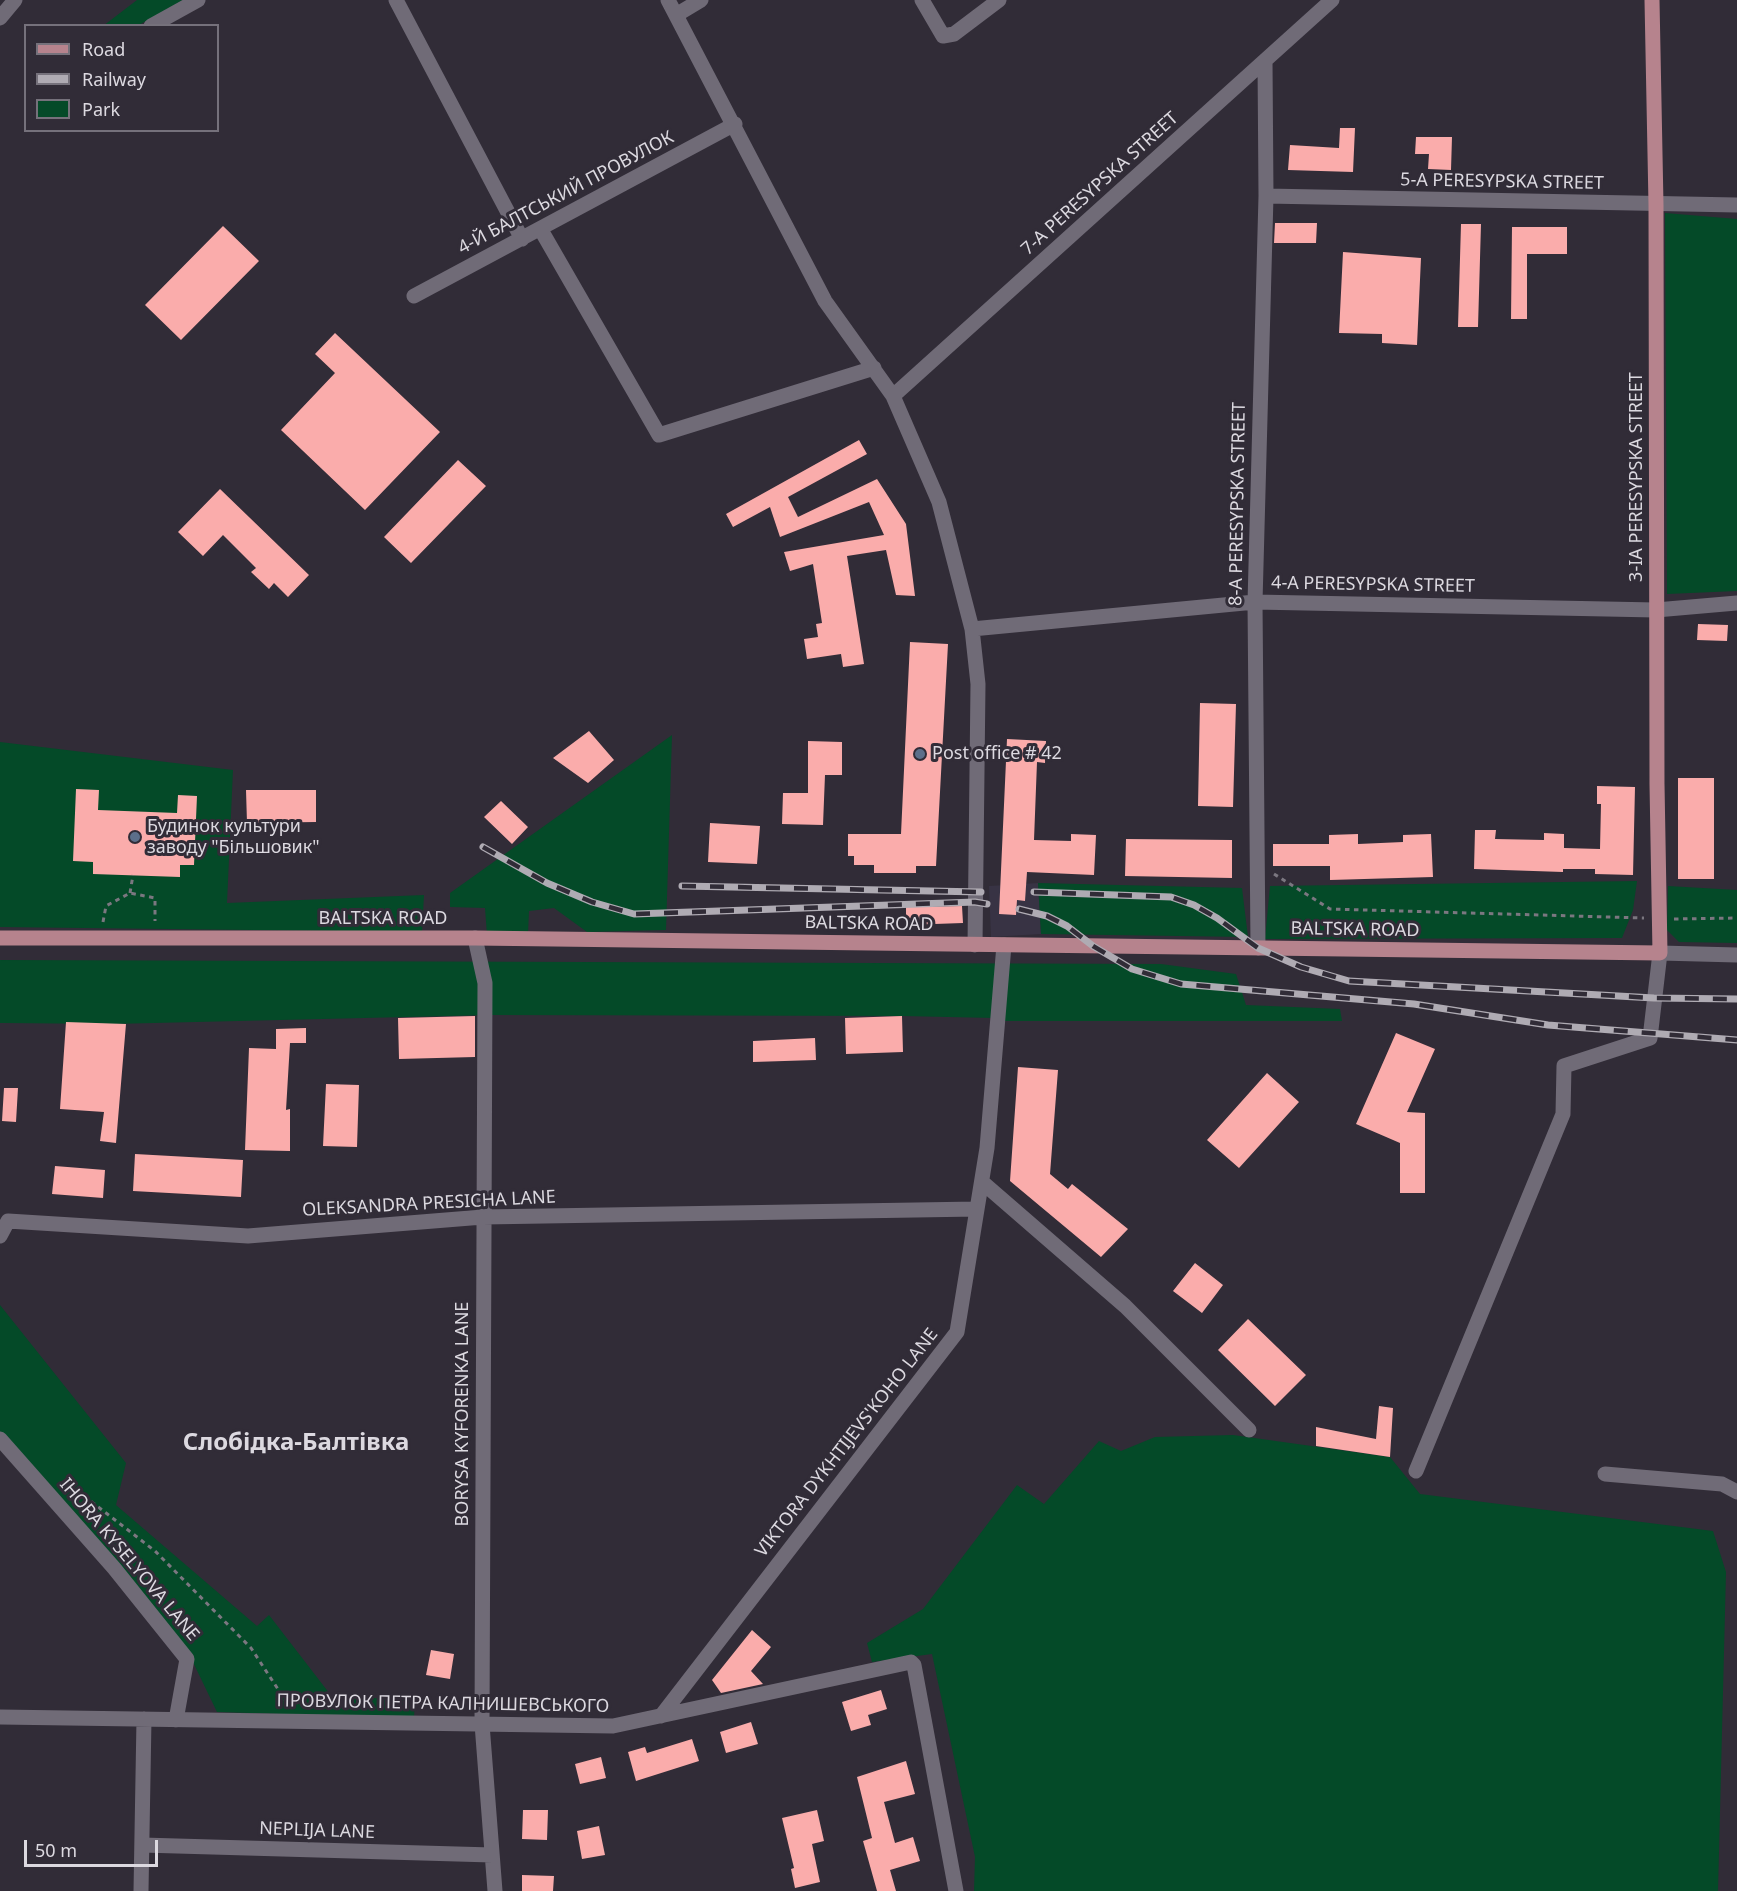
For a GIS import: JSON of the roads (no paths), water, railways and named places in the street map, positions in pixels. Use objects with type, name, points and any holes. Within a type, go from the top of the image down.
[{"type":"main road","name":"3-IA PERESYPSKA STREET","points":[[1652,0],[1656,205],[1656,610],[1660,953]]},
{"type":"main road","name":"BALTSKA ROAD","points":[[0,938],[475,938],[1660,953]]},
{"type":"street","points":[[0,18],[15,0]]},
{"type":"street","points":[[156,24],[198,0]]},
{"type":"street","points":[[396,0],[522,239]]},
{"type":"street","points":[[668,0],[735,124],[825,301],[893,396],[939,502],[972,629],[978,684],[975,945]]},
{"type":"street","points":[[676,15],[701,0]]},
{"type":"street","points":[[922,0],[943,36],[954,34],[999,0]]},
{"type":"street","name":"7-A PERESYPSKA STREET","points":[[893,396],[1332,0]]},
{"type":"street","name":"8-A PERESYPSKA STREET","points":[[1257,948],[1255,602],[1266,196],[1265,61]]},
{"type":"street","name":"4-Й БАЛТСЬКИЙ ПРОВУЛОК","points":[[414,297],[735,124]]},
{"type":"street","name":"5-A PERESYPSKA STREET","points":[[1266,196],[1737,205]]},
{"type":"street","points":[[541,230],[659,435],[874,369]]},
{"type":"street","name":"4-A PERESYPSKA STREET","points":[[972,629],[1255,602],[1656,610],[1737,603]]},
{"type":"street","name":"BORYSA KYFORENKA LANE","points":[[475,938],[485,983],[482,1724],[495,1891]]},
{"type":"street","name":"VIKTORA DYKHTIJEVS'KOHO LANE","points":[[661,1716],[957,1332],[987,1149],[1004,945]]},
{"type":"street","points":[[1416,1471],[1563,1114],[1564,1066],[1650,1038],[1660,953]]},
{"type":"street","name":"BALTSKA ROAD","points":[[1660,953],[1737,955]]},
{"type":"street","points":[[982,1182],[1125,1306],[1249,1430]]},
{"type":"street","name":"OLEKSANDRA PRESICHA LANE","points":[[0,1236],[8,1221],[248,1236],[483,1217],[977,1209]]},
{"type":"street","name":"IHORA KYSELYOVA LANE","points":[[0,1439],[114,1568],[187,1659],[176,1720]]},
{"type":"street","points":[[1605,1474],[1722,1484],[1737,1492]]},
{"type":"street","name":"ПРОВУЛОК ПЕТРА КАЛНИШЕВСЬКОГО","points":[[0,1717],[613,1726],[907,1662],[914,1665],[956,1891]]},
{"type":"street","points":[[141,1891],[144,1719]]},
{"type":"street","name":"NEPLIJA LANE","points":[[142,1845],[492,1855]]},
{"type":"railway","points":[[483,847],[547,883],[592,902],[634,914],[975,902],[987,904]]},
{"type":"railway","points":[[682,886],[981,892]]},
{"type":"railway","points":[[1034,892],[1171,897],[1194,905],[1217,918],[1258,948],[1301,967],[1349,981],[1654,998],[1737,999]]},
{"type":"railway","points":[[1019,909],[1047,916],[1067,926],[1093,946],[1132,969],[1181,984],[1414,1004],[1548,1025],[1737,1040]]},
{"type":"place","name":"Post office # 42","points":[[920,754]]},
{"type":"place","name":"Будинок культури заводу \"Більшовик\"","points":[[135,837]]},
{"type":"district","name":"Слобідка-Балтівка","points":[[296,1443]]}]
